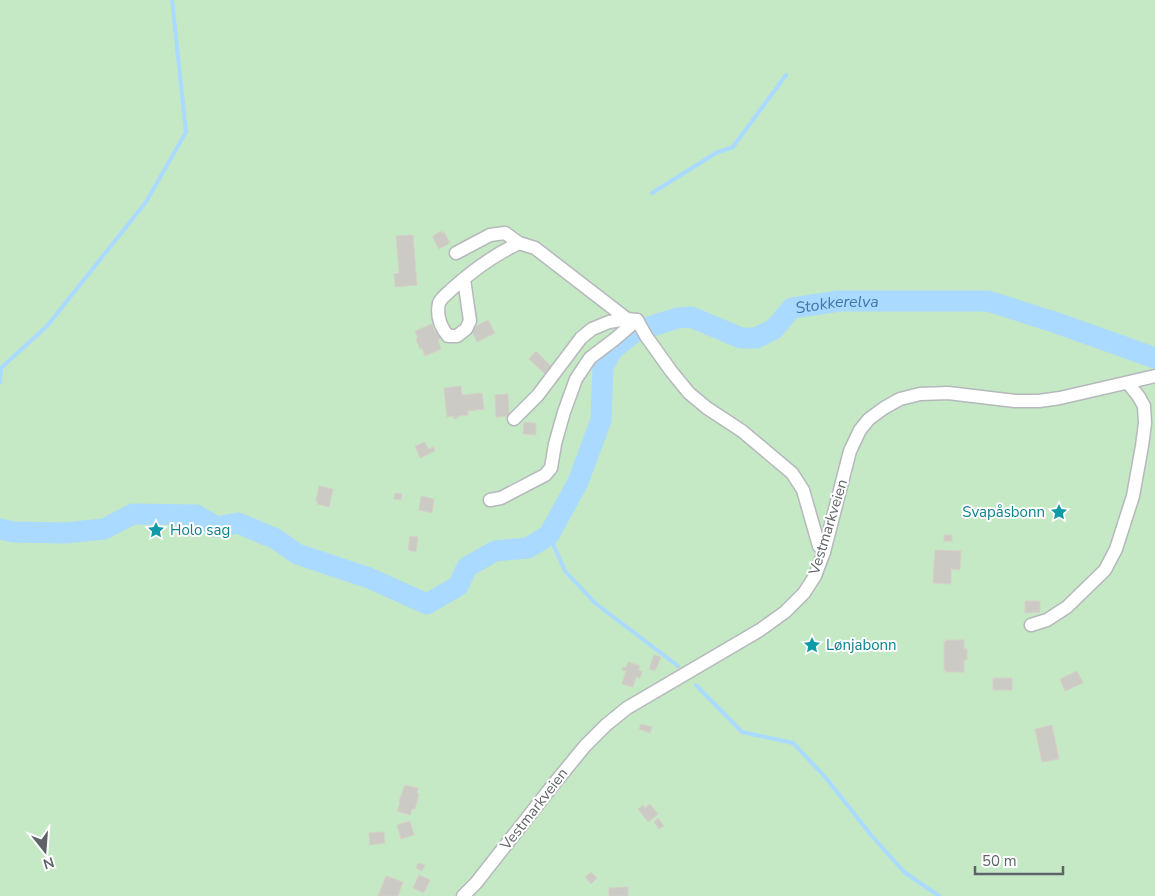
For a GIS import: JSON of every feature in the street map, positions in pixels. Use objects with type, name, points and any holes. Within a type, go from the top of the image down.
[{"type":"street","points":[[456,253],[490,235],[505,233],[519,243],[535,248],[632,319],[689,393],[707,408],[742,431],[792,473],[803,490],[819,546],[824,552]]},
{"type":"street","points":[[464,279],[474,269],[500,252],[519,243]]},
{"type":"street","points":[[514,420],[538,395],[581,338],[592,329],[609,322],[632,319]]},
{"type":"street","points":[[490,500],[501,498],[545,475],[551,468],[555,444],[576,379],[590,358],[627,330],[632,319]]},
{"type":"street","name":"Vestmarkveien","points":[[463,896],[476,883],[553,784],[585,746],[606,726],[628,708],[760,630],[785,612],[804,593],[815,576],[824,552],[850,451],[860,430],[869,419],[900,399],[920,394],[948,393],[1015,401],[1039,401],[1155,376]]},
{"type":"street","points":[[1031,625],[1047,620],[1067,607],[1105,570],[1116,549],[1133,496],[1144,423],[1144,406],[1139,396],[1128,383]]},
{"type":"green space","points":[[0,0],[1155,0],[1155,896],[0,896]]},
{"type":"building","points":[[441,231],[442,233],[444,232],[450,243],[439,249],[433,236]]},
{"type":"building","points":[[413,235],[417,285],[395,287],[394,274],[399,273],[396,236]]},
{"type":"building","points":[[488,320],[495,333],[477,342],[471,329]]},
{"type":"building","points":[[432,324],[435,332],[438,331],[441,338],[438,340],[441,349],[425,356],[416,339],[418,338],[415,331]]},
{"type":"building","points":[[536,351],[552,367],[545,374],[529,359]]},
{"type":"building","points":[[461,386],[462,395],[482,393],[484,409],[468,411],[468,415],[458,416],[458,418],[454,419],[454,416],[447,417],[444,388]]},
{"type":"building","points":[[508,394],[509,416],[496,417],[495,395]]},
{"type":"building","points":[[524,422],[536,423],[536,435],[523,434]]},
{"type":"building","points":[[425,442],[428,449],[433,447],[435,451],[420,458],[415,446]]},
{"type":"building","points":[[319,486],[333,489],[329,507],[317,504]]},
{"type":"building","points":[[395,493],[402,494],[401,500],[394,499]]},
{"type":"building","points":[[421,496],[434,499],[432,513],[419,510]]},
{"type":"building","points":[[944,535],[952,535],[952,541],[944,541]]},
{"type":"building","points":[[410,536],[418,537],[416,552],[408,550]]},
{"type":"building","points":[[935,550],[961,551],[960,570],[951,569],[951,584],[933,583]]},
{"type":"building","points":[[1025,601],[1040,601],[1040,612],[1025,613]]},
{"type":"building","points":[[946,640],[964,640],[964,649],[967,649],[967,660],[964,660],[964,672],[946,672],[944,670],[944,642]]},
{"type":"building","points":[[654,655],[661,657],[655,671],[649,669]]},
{"type":"building","points":[[628,662],[640,666],[638,670],[642,672],[640,678],[636,677],[633,687],[622,684],[626,671],[622,670],[623,667],[626,668]]},
{"type":"building","points":[[1077,671],[1083,683],[1065,691],[1060,679]]},
{"type":"building","points":[[993,678],[1012,678],[1012,690],[993,690]]},
{"type":"building","points":[[641,724],[652,727],[650,733],[639,729]]},
{"type":"building","points":[[1052,725],[1059,759],[1042,762],[1035,729]]},
{"type":"building","points":[[405,785],[418,788],[417,793],[419,794],[415,809],[412,809],[410,815],[397,811]]},
{"type":"building","points":[[650,804],[658,814],[648,822],[638,809],[643,805],[645,808]]},
{"type":"building","points":[[658,818],[664,826],[659,829],[654,822]]},
{"type":"building","points":[[410,821],[414,835],[401,839],[397,825]]},
{"type":"building","points":[[384,832],[385,843],[370,845],[369,833]]},
{"type":"building","points":[[418,863],[425,865],[422,871],[416,868]]},
{"type":"building","points":[[591,872],[597,878],[591,884],[585,877]]},
{"type":"building","points":[[419,875],[430,880],[424,893],[413,888]]},
{"type":"building","points":[[386,876],[403,882],[398,896],[378,896]]},
{"type":"building","points":[[628,887],[628,896],[609,896],[609,888]]},
{"type":"waterway","points":[[0,382],[1,368],[47,326],[146,202],[186,132],[172,0]]},
{"type":"waterway","points":[[652,193],[716,153],[733,147],[786,75]]},
{"type":"waterway","name":"Stokkerelva","points":[[0,529],[13,532],[65,533],[104,529],[133,514],[196,515],[217,527],[238,523],[276,539],[297,554],[369,578],[427,604],[458,586],[467,567],[495,551],[528,548],[549,535],[578,482],[601,420],[603,367],[612,350],[634,332],[677,318],[691,317],[741,338],[756,338],[774,329],[792,308],[839,301],[988,301],[1155,358]]},
{"type":"waterway","points":[[549,535],[565,571],[595,603],[678,666]]},
{"type":"waterway","points":[[696,685],[742,732],[793,743],[826,778],[871,835],[904,872],[939,896]]},
{"type":"place","name":"Svapåsbonn","points":[[1059,512]]},
{"type":"place","name":"Holo sag","points":[[156,530]]},
{"type":"place","name":"Lønjabonn","points":[[812,645]]}]
